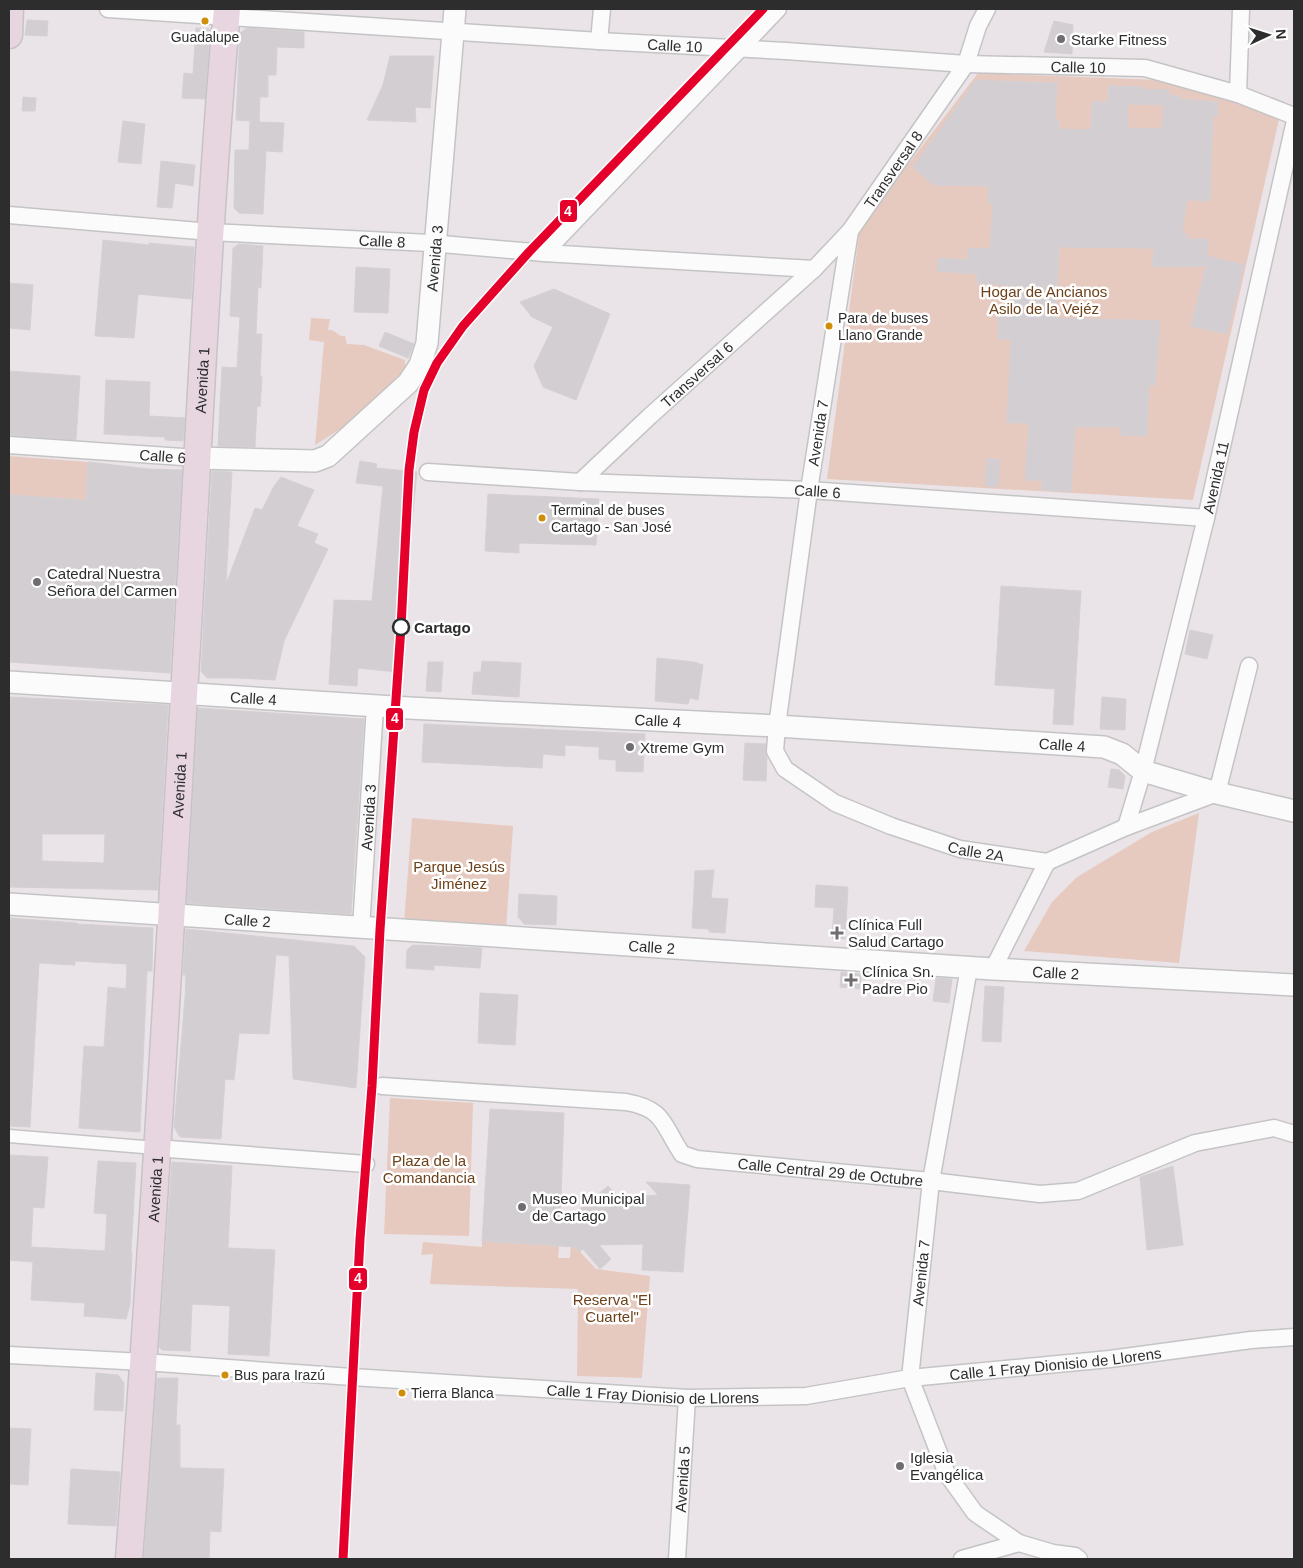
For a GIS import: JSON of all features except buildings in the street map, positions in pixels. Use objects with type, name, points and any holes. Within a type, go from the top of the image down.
[{"type":"main road","points":[[9,35],[10,9]]},
{"type":"main road","name":"Avenida 1","points":[[129,1559],[144,1362],[197,458],[227,13]]},
{"type":"street","name":"Calle 10","points":[[108,9],[227,13],[454,32],[966,64],[1145,68],[1238,94],[1294,116]]},
{"type":"street","name":"Avenida 3","points":[[315,461],[328,456],[408,383],[420,365],[427,343],[455,9]]},
{"type":"street","points":[[599,41],[602,9]]},
{"type":"street","points":[[544,253],[778,9]]},
{"type":"street","name":"Transversal 8","points":[[814,269],[850,231],[966,64],[978,26],[987,9]]},
{"type":"street","points":[[1238,94],[1241,9]]},
{"type":"street","name":"Avenida 11","points":[[1126,827],[1144,771],[1206,518],[1294,125]]},
{"type":"street","name":"Calle 8","points":[[9,215],[211,232],[435,244],[544,253],[814,269]]},
{"type":"street","name":"Avenida 7","points":[[777,726],[809,490],[850,231]]},
{"type":"street","name":"Transversal 6","points":[[580,482],[650,416],[814,269]]},
{"type":"street","name":"Calle 6","points":[[9,445],[197,458],[315,461]]},
{"type":"street","name":"Calle 6","points":[[428,472],[580,482],[809,490],[1206,518]]},
{"type":"street","points":[[993,969],[1047,862],[1126,827],[1217,793],[1249,666]]},
{"type":"street","name":"Calle 4","points":[[9,682],[375,706],[777,726],[1104,747],[1122,754],[1144,771],[1217,793],[1294,811]]},
{"type":"street","name":"Avenida 3","points":[[362,928],[375,706]]},
{"type":"street","name":"Calle 2A","points":[[777,726],[775,751],[785,769],[836,803],[891,826],[960,849],[1047,862]]},
{"type":"street","name":"Calle 2","points":[[9,904],[969,968],[1294,985]]},
{"type":"street","name":"Avenida 7","points":[[969,968],[931,1181],[910,1378],[947,1474],[975,1513],[1019,1544]]},
{"type":"street","name":"Calle Central 29 de Octubre","points":[[382,1086],[635,1103],[643,1105],[656,1113],[682,1154],[697,1159],[931,1181],[1040,1194],[1078,1191],[1195,1143],[1274,1128],[1294,1134]]},
{"type":"street","points":[[9,1136],[366,1164]]},
{"type":"street","name":"Calle 1 Fray Dionisio de Llorens","points":[[9,1355],[144,1362],[688,1398],[806,1396],[910,1378],[1110,1359],[1251,1340],[1294,1337]]},
{"type":"street","name":"Avenida 5","points":[[677,1559],[688,1398]]},
{"type":"street","points":[[962,1559],[1019,1544],[1053,1553],[1075,1556],[1079,1559]]},
{"type":"green space","name":"Hogar de Ancianos Asilo de la Vejéz","points":[[978,73],[1161,80],[1280,115],[1193,500],[827,479],[860,227]]},
{"type":"green space","points":[[311,318],[330,319],[328,330],[345,336],[347,344],[364,345],[405,360],[405,367],[382,392],[345,426],[315,445],[324,342],[309,340]]},
{"type":"green space","points":[[9,456],[88,462],[81,576],[70,499],[9,495]]},
{"type":"green space","points":[[1199,813],[1179,963],[1024,951],[1052,902],[1077,877],[1152,832]]},
{"type":"green space","name":"Parque Jesús Jiménez","points":[[412,818],[513,826],[506,929],[404,923]]},
{"type":"green space","name":"Plaza de la Comandancia","points":[[390,1098],[473,1103],[469,1236],[384,1234]]},
{"type":"green space","name":"Reserva \"El Cuartel\"","points":[[482,1241],[559,1246],[558,1258],[570,1258],[571,1242],[596,1269],[650,1276],[642,1378],[577,1376],[578,1289],[430,1284],[433,1254],[421,1255],[423,1242],[482,1247]]},
{"type":"rail line","name":"4","points":[[343,1559],[360,1239],[372,1086],[409,470],[414,432],[424,390],[437,363],[463,326],[529,252],[763,9]]},
{"type":"place","name":"Guadalupe","points":[[205,21]]},
{"type":"place","name":"Starke Fitness","points":[[1061,39]]},
{"type":"place","name":"Para de buses Llano Grande","points":[[829,326]]},
{"type":"place","name":"Terminal de buses Cartago - San José","points":[[542,518]]},
{"type":"place","name":"Catedral Nuestra Señora del Carmen","points":[[37,582]]},
{"type":"place","name":"Cartago","points":[[401,627]]},
{"type":"place","name":"Xtreme Gym","points":[[630,747]]},
{"type":"place","name":"Clínica Full Salud Cartago","points":[[837,933]]},
{"type":"place","name":"Clínica Sn. Padre Pio","points":[[851,980]]},
{"type":"place","name":"Museo Municipal de Cartago","points":[[522,1207]]},
{"type":"place","name":"Bus para Irazú","points":[[225,1375]]},
{"type":"place","name":"Tierra Blanca","points":[[402,1393]]},
{"type":"place","name":"Iglesia Evangélica","points":[[900,1466]]}]
